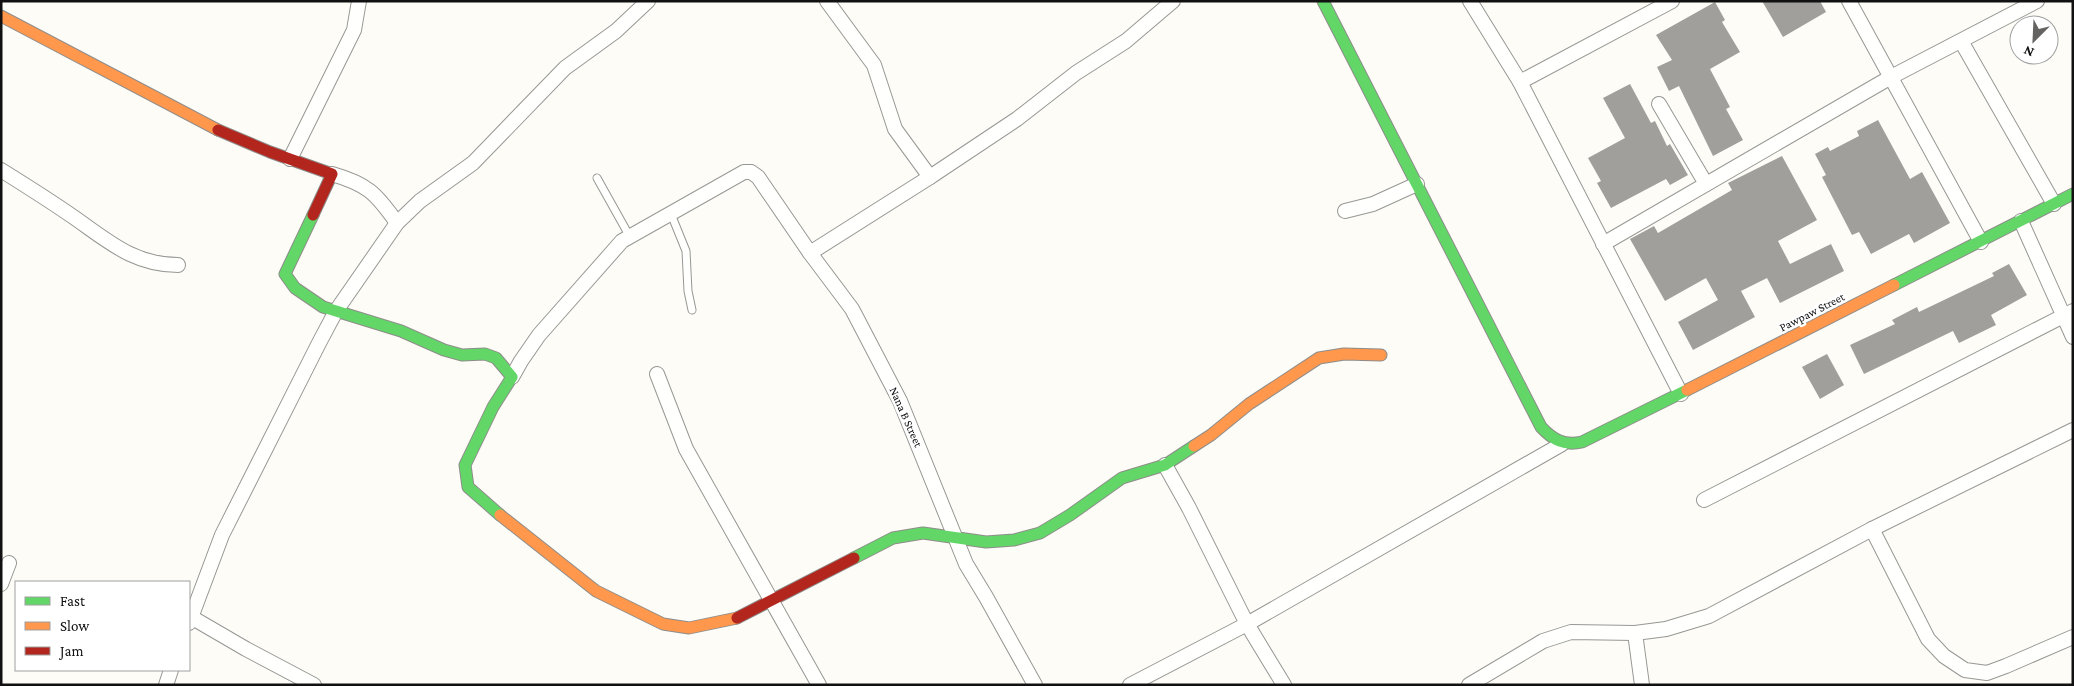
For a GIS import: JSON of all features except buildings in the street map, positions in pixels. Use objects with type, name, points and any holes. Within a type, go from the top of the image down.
[{"type":"street","points":[[290,159],[354,30],[359,1]]},
{"type":"street","points":[[314,685],[190,620],[222,535],[336,311],[397,223],[420,201],[473,163],[565,68],[616,31],[648,1]]},
{"type":"street","points":[[826,1],[874,65],[895,129],[930,177]]},
{"type":"street","points":[[810,253],[1017,119],[1076,72],[1126,41],[1173,1]]},
{"type":"street","points":[[1130,685],[1247,624],[1562,444],[1550,437],[1541,427],[1323,1]]},
{"type":"street","points":[[1486,1],[1471,5],[1520,82],[1681,394]]},
{"type":"street","points":[[1520,82],[1672,1]]},
{"type":"street","points":[[1849,1],[1982,242]]},
{"type":"street","points":[[1603,244],[1892,76],[2037,1]]},
{"type":"street","points":[[1,16],[212,127],[290,159],[354,181],[372,192],[397,223]]},
{"type":"street","points":[[1960,42],[2054,204]]},
{"type":"street","points":[[1659,104],[1706,184]]},
{"type":"street","points":[[1,170],[73,216],[110,243],[136,258],[160,265],[178,265]]},
{"type":"street","name":"Nana B Street","points":[[671,214],[744,172],[751,172],[758,177],[810,253],[852,309],[896,393],[966,564],[1035,685]]},
{"type":"street","points":[[332,174],[286,274],[295,288],[323,307],[401,331],[444,350],[462,355],[485,354],[496,358],[512,377]]},
{"type":"street","points":[[1345,211],[1373,204],[1416,184]]},
{"type":"street","name":"Pawpaw Street","points":[[1562,444],[1582,443],[1982,242],[2073,194]]},
{"type":"street","points":[[671,214],[622,241],[539,335],[520,361],[493,407],[465,465],[468,487],[492,509],[596,591],[663,624],[689,628],[739,617],[893,538],[922,533],[986,542],[1014,540],[1040,533],[1070,515],[1122,478],[1164,465],[1211,435],[1248,404],[1318,358],[1344,354],[1381,355]]},
{"type":"street","points":[[2021,221],[2068,313],[2073,338]]},
{"type":"street","points":[[1704,500],[2068,313]]},
{"type":"street","points":[[657,374],[686,449],[819,685]]},
{"type":"street","points":[[1469,685],[1543,642],[1571,632],[1635,633],[1666,630],[1709,616],[1872,529],[2073,430]]},
{"type":"street","points":[[1164,465],[1189,508],[1247,624],[1284,685]]},
{"type":"street","points":[[1872,529],[1928,639],[1944,656],[1964,670],[1987,673],[2073,637]]},
{"type":"street","points":[[1,584],[9,563]]},
{"type":"street","points":[[1635,633],[1642,685]]},
{"type":"street","points":[[166,685],[171,671]]},
{"type":"lane","points":[[596,178],[630,236]]},
{"type":"lane","points":[[671,214],[686,251],[688,291],[692,310]]},
{"type":"traffic: fast","points":[[1323,1],[1541,427],[1559,441],[1570,443],[1582,442],[1687,390]]},
{"type":"traffic: fast","points":[[1894,285],[2073,194]]},
{"type":"traffic: fast","points":[[313,215],[285,274],[295,288],[323,307],[401,331],[444,350],[462,355],[485,354],[496,358],[512,377],[493,407],[465,465],[468,487],[500,515]]},
{"type":"traffic: fast","points":[[854,558],[893,538],[923,533],[986,542],[1014,540],[1040,533],[1070,515],[1122,478],[1165,465],[1194,446]]},
{"type":"traffic: slow","points":[[1,16],[218,130]]},
{"type":"traffic: slow","points":[[1687,390],[1894,285]]},
{"type":"traffic: slow","points":[[1194,446],[1211,435],[1249,404],[1319,358],[1344,354],[1381,355]]},
{"type":"traffic: slow","points":[[500,515],[596,591],[663,624],[689,628],[737,618]]},
{"type":"traffic: jam","points":[[218,130],[270,152],[332,174],[313,215]]},
{"type":"traffic: jam","points":[[737,618],[854,558]]}]
